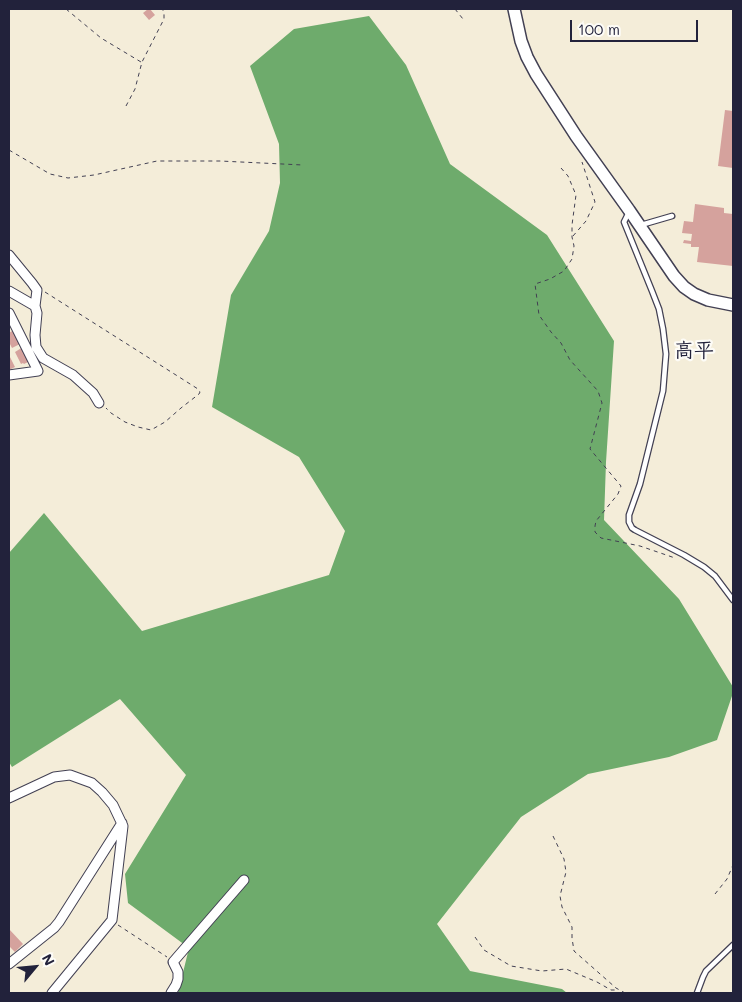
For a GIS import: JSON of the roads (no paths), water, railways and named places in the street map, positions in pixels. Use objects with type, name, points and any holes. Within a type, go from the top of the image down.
[{"type":"street","points":[[514,9],[521,41],[536,74],[576,136],[674,276],[688,291],[708,300],[733,305]]},
{"type":"street","points":[[9,255],[36,290],[36,347],[43,358],[73,374],[93,393],[99,402]]},
{"type":"street","points":[[9,291],[35,306]]},
{"type":"street","points":[[9,313],[38,371],[9,375]]},
{"type":"street","points":[[9,798],[54,777],[70,775],[92,784],[102,792],[113,804],[123,826],[112,920],[52,993]]},
{"type":"street","points":[[10,962],[59,922],[122,823]]},
{"type":"street","points":[[171,993],[178,979],[178,972],[173,962],[244,880]]},
{"type":"lane","points":[[629,210],[624,222],[659,309],[666,354],[663,391],[640,484],[629,515],[629,522],[635,530],[704,567],[715,576],[733,600]]},
{"type":"lane","points":[[640,226],[672,216]]},
{"type":"lane","points":[[697,993],[706,971],[733,945]]},
{"type":"district","name":"高平","points":[[694,351]]}]
